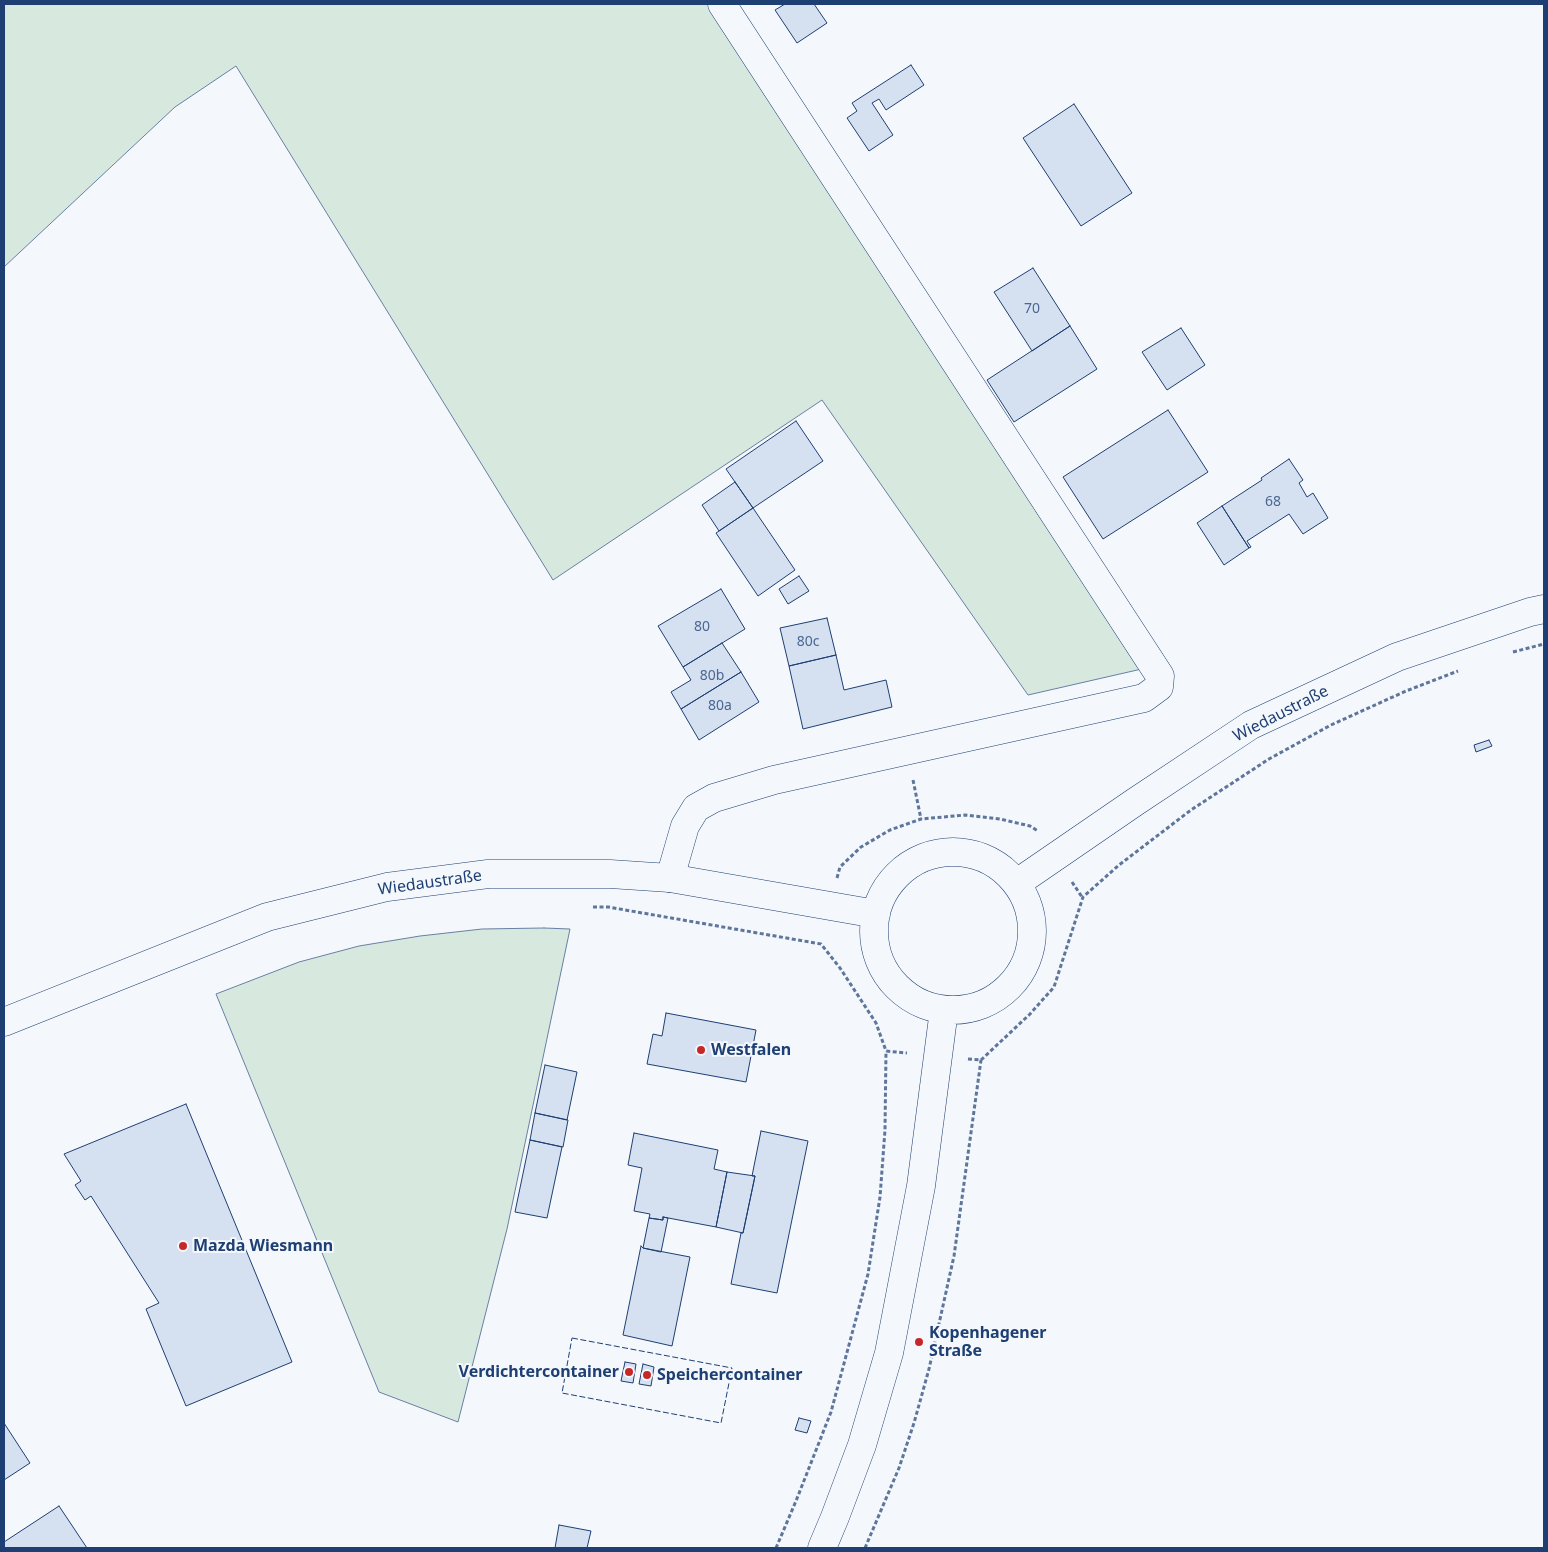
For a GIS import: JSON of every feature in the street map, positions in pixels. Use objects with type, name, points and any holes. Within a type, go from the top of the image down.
[{"type":"main road","points":[[670,878],[685,826],[696,808],[714,798],[774,780],[1144,698],[1159,687],[1160,676],[722,4]]},
{"type":"main road","name":"Wiedaustraße","points":[[1017,883],[1251,725],[1397,657],[1544,609]]},
{"type":"main road","points":[[963,852],[987,859],[1008,873],[1017,883],[1024,893],[1032,918],[1032,944],[1023,968],[1008,988],[988,1002],[966,1010],[944,1010],[918,1002],[898,988],[883,968],[875,944],[876,914],[882,896],[895,876],[915,862],[938,853],[963,852]]},
{"type":"main road","name":"Wiedaustraße","points":[[4,1022],[267,917],[387,887],[488,874],[610,874],[670,878],[876,914]]},
{"type":"main road","points":[[822,1548],[836,1517],[862,1445],[889,1353],[921,1186],[944,1010]]},
{"type":"path","points":[[1509,653],[1544,644]]},
{"type":"path","points":[[590,907],[608,907],[821,944],[840,867],[861,847],[890,830],[921,819],[965,815],[1000,819],[1030,826],[1038,831],[1083,897],[1119,864],[1191,810],[1269,759],[1331,725],[1406,690],[1466,668]]},
{"type":"path","points":[[906,750],[921,819]]},
{"type":"path","points":[[776,1548],[831,1412],[868,1274],[880,1197],[885,1130],[886,1051]]},
{"type":"path","points":[[865,1548],[899,1468],[929,1369],[954,1256],[981,1060]]},
{"type":"shaded area","points":[[4,4],[712,4],[1146,668],[1028,695],[822,400],[553,580],[236,66],[175,107],[4,267]]},
{"type":"shaded area","points":[[482,929],[570,929],[507,1229],[458,1422],[379,1392],[216,994],[299,962],[359,946],[420,936]]},
{"type":"building","points":[[785,4],[814,4],[827,23],[797,43],[775,10]]},
{"type":"building","points":[[911,65],[924,85],[886,110],[879,99],[872,103],[893,135],[869,151],[847,118],[857,111],[852,103]]},
{"type":"building","points":[[1074,104],[1132,193],[1081,226],[1023,138]]},
{"type":"building","points":[[1033,268],[1070,326],[1032,351],[994,292]]},
{"type":"building","points":[[1070,326],[1097,369],[1014,422],[987,380]]},
{"type":"building","points":[[1181,328],[1205,365],[1167,390],[1142,352]]},
{"type":"building","points":[[1168,410],[1208,472],[1103,539],[1063,477]]},
{"type":"building","points":[[796,421],[823,461],[753,508],[726,469]]},
{"type":"building","points":[[1289,459],[1303,480],[1299,483],[1307,497],[1313,493],[1328,518],[1303,534],[1289,514],[1247,541],[1251,547],[1249,548],[1222,506],[1262,480],[1261,478]]},
{"type":"building","points":[[735,482],[753,508],[719,531],[702,505]]},
{"type":"building","points":[[1222,506],[1249,548],[1224,565],[1197,523]]},
{"type":"building","points":[[753,508],[795,570],[758,596],[716,533]]},
{"type":"building","points":[[799,576],[809,591],[788,604],[779,589]]},
{"type":"building","points":[[721,589],[745,629],[683,667],[658,626]]},
{"type":"building","points":[[827,618],[836,655],[789,666],[780,628]]},
{"type":"building","points":[[722,643],[741,672],[681,709],[671,692],[691,680],[683,667]]},
{"type":"building","points":[[836,655],[844,690],[886,680],[892,707],[803,729],[789,666]]},
{"type":"building","points":[[741,672],[759,702],[699,740],[681,709]]},
{"type":"building","points":[[1489,740],[1492,746],[1476,752],[1474,745]]},
{"type":"building","name":"Westfalen","points":[[666,1013],[756,1030],[746,1082],[647,1064],[653,1034],[662,1036]]},
{"type":"building","points":[[545,1065],[577,1072],[567,1120],[535,1113]]},
{"type":"building","name":"Mazda Wiesmann","points":[[186,1104],[292,1362],[186,1406],[146,1309],[159,1303],[91,1196],[85,1200],[75,1185],[81,1181],[64,1154]]},
{"type":"building","points":[[535,1113],[568,1120],[563,1147],[530,1140]]},
{"type":"building","points":[[761,1131],[808,1141],[777,1293],[731,1284],[755,1176],[752,1176]]},
{"type":"building","points":[[634,1133],[718,1150],[714,1169],[727,1172],[716,1227],[663,1217],[663,1220],[649,1218],[650,1214],[634,1211],[642,1168],[628,1165]]},
{"type":"building","points":[[530,1140],[562,1147],[547,1218],[515,1212]]},
{"type":"building","points":[[727,1172],[755,1176],[743,1233],[716,1227]]},
{"type":"building","points":[[663,1217],[668,1218],[661,1252],[643,1248],[649,1218],[663,1220]]},
{"type":"building","points":[[641,1246],[643,1248],[690,1257],[672,1346],[623,1335]]},
{"type":"building","name":"Verdichtercontainer","points":[[625,1362],[636,1364],[633,1383],[621,1381]]},
{"type":"building","name":"Speichercontainer","points":[[643,1364],[654,1367],[651,1386],[639,1384]]},
{"type":"building","points":[[799,1418],[811,1421],[807,1433],[795,1430]]},
{"type":"building","points":[[4,1423],[30,1463],[4,1480]]},
{"type":"building","points":[[59,1506],[87,1548],[4,1548],[4,1542]]},
{"type":"building","points":[[559,1525],[591,1531],[587,1548],[555,1548]]},
{"type":"fence","points":[[572,1338],[732,1368],[721,1423],[562,1393],[572,1338]]},
{"type":"place","name":"Westfalen","points":[[701,1050]]},
{"type":"place","name":"Mazda Wiesmann","points":[[183,1246]]},
{"type":"place","name":"Kopenhagener Straße","points":[[919,1342]]},
{"type":"place","name":"Verdichtercontainer","points":[[629,1372]]},
{"type":"place","name":"Speichercontainer","points":[[647,1375]]}]
